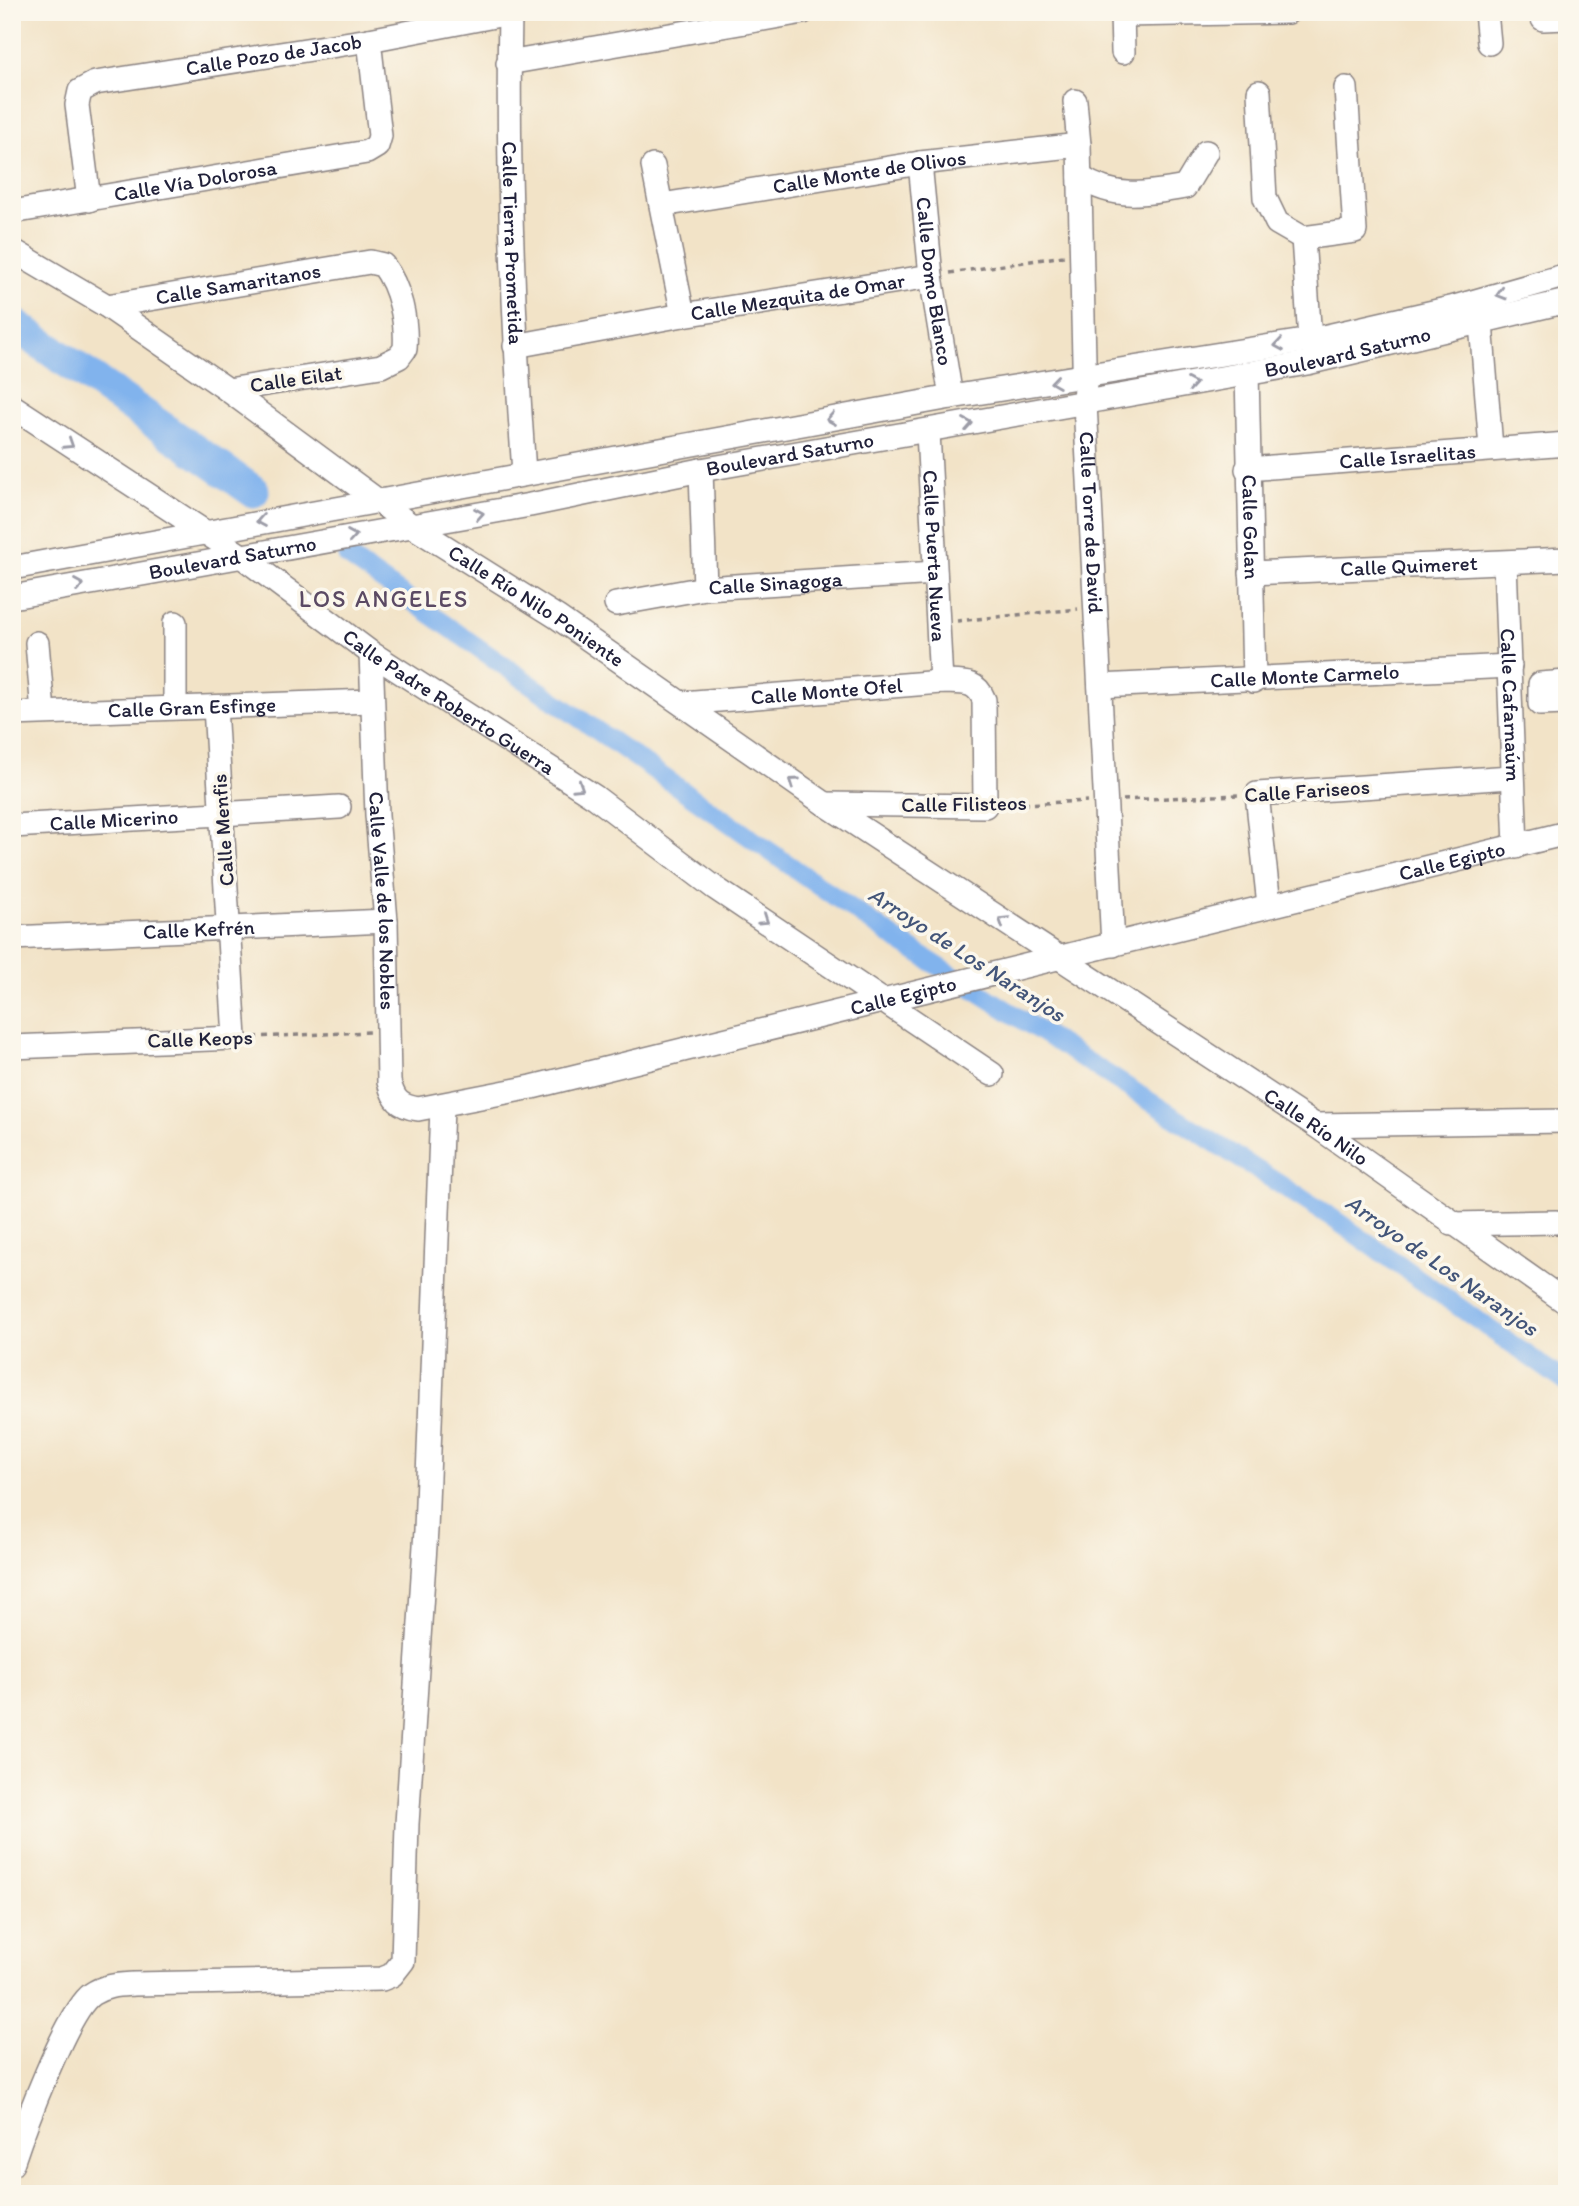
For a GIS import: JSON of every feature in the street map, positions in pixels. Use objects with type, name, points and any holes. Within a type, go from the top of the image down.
[{"type":"street","points":[[508,63],[803,12]]},
{"type":"street","points":[[1123,52],[1122,14],[1289,12]]},
{"type":"street","points":[[1486,12],[1489,43]]},
{"type":"street","name":"Calle Tierra Prometida","points":[[510,13],[507,132],[514,346],[524,473]]},
{"type":"street","name":"Calle Pozo de Jacob","points":[[89,200],[77,105],[80,91],[95,83],[369,40],[510,13]]},
{"type":"street","points":[[1543,19],[1567,18]]},
{"type":"street","name":"Calle Vía Dolorosa","points":[[12,212],[367,152],[377,146],[380,136],[369,40]]},
{"type":"street","points":[[1259,92],[1265,198],[1277,223],[1303,238],[1355,231],[1346,88]]},
{"type":"street","name":"Calle Torre de David","points":[[1075,101],[1079,145],[1085,403],[1100,686],[1103,800],[1113,945]]},
{"type":"street","name":"Calle Monte de Olivos","points":[[662,205],[920,163],[1079,145]]},
{"type":"street","points":[[1080,177],[1098,190],[1143,195],[1185,187],[1206,152]]},
{"type":"street","name":"Calle Domo Blanco","points":[[920,163],[931,276],[951,397]]},
{"type":"street","points":[[653,166],[682,315]]},
{"type":"street","points":[[1303,238],[1310,340]]},
{"type":"street","name":"Calle Río Nilo Poniente","points":[[12,250],[107,306],[228,390],[412,526],[557,617],[825,804],[1060,959]]},
{"type":"street","name":"Calle Samaritanos","points":[[107,306],[370,262]]},
{"type":"street","name":"Calle Eilat","points":[[228,390],[381,366],[399,357],[405,349],[405,335],[392,277],[383,265],[370,262]]},
{"type":"street","name":"Boulevard Saturno","points":[[12,568],[202,531],[377,502],[951,397],[1310,340],[1451,308],[1567,275]]},
{"type":"street","name":"Calle Mezquita de Omar","points":[[514,346],[682,315],[931,276]]},
{"type":"street","name":"Boulevard Saturno","points":[[12,597],[412,526],[701,470],[1307,363],[1567,300]]},
{"type":"street","points":[[1480,323],[1491,448]]},
{"type":"street","name":"Calle Golan","points":[[1247,373],[1247,469],[1254,681]]},
{"type":"street","name":"Calle Padre Roberto Guerra","points":[[12,407],[240,555],[371,653],[595,797],[715,888],[992,1074]]},
{"type":"street","name":"Calle Puerta Nueva","points":[[928,432],[941,682]]},
{"type":"street","name":"Calle Israelitas","points":[[1247,469],[1567,444]]},
{"type":"street","points":[[701,470],[705,588]]},
{"type":"street","name":"Calle Quimeret","points":[[1251,573],[1567,559]]},
{"type":"street","name":"Calle Cafarnaúm","points":[[1505,563],[1510,666],[1511,777],[1516,847]]},
{"type":"street","name":"Calle Sinagoga","points":[[617,604],[705,588],[935,573]]},
{"type":"street","points":[[174,623],[176,707]]},
{"type":"street","points":[[37,643],[43,712]]},
{"type":"street","name":"Calle Valle de los Nobles","points":[[371,653],[371,701],[386,921],[389,1082],[393,1096],[402,1106],[418,1109],[442,1107]]},
{"type":"street","name":"Calle Monte Carmelo","points":[[1100,686],[1254,681],[1510,666]]},
{"type":"street","name":"Calle Monte Ofel","points":[[682,703],[941,682],[972,683],[978,687],[984,701],[985,806]]},
{"type":"street","points":[[1567,682],[1540,684],[1540,704],[1567,703]]},
{"type":"street","name":"Calle Gran Esfinge","points":[[12,714],[371,701]]},
{"type":"street","name":"Calle Menfis","points":[[215,707],[235,1038]]},
{"type":"street","name":"Calle Fariseos","points":[[1257,794],[1511,777]]},
{"type":"street","points":[[1257,794],[1269,905]]},
{"type":"street","name":"Calle Filisteos","points":[[825,804],[985,806]]},
{"type":"street","name":"Calle Micerino","points":[[12,826],[339,807]]},
{"type":"street","name":"Calle Egipto","points":[[442,1107],[933,990],[1567,833]]},
{"type":"street","name":"Calle Kefrén","points":[[12,938],[386,921]]},
{"type":"street","name":"Calle Río Nilo","points":[[1060,959],[1315,1125],[1567,1303]]},
{"type":"street","name":"Calle Keops","points":[[12,1047],[235,1038]]},
{"type":"street","points":[[12,2164],[22,2134],[60,2047],[80,2010],[93,1994],[113,1986],[134,1984],[382,1979],[393,1975],[403,1961],[407,1824],[426,1530],[442,1107]]},
{"type":"street","points":[[1315,1125],[1567,1121]]},
{"type":"street","points":[[1452,1224],[1556,1222]]},
{"type":"path","name":"Calle Mezquita de Omar","points":[[931,276],[1081,254]]},
{"type":"path","points":[[937,622],[1096,608]]},
{"type":"path","name":"Calle Fariseos","points":[[1103,800],[1257,794]]},
{"type":"path","name":"Calle Filisteos","points":[[985,806],[1103,800]]},
{"type":"path","name":"Calle Keops","points":[[235,1038],[388,1031]]},
{"type":"waterway","points":[[12,323],[253,491]]},
{"type":"waterway","name":"Arroyo de Los Naranjos","points":[[347,556],[894,938],[1331,1217],[1567,1383]]},
{"type":"district","name":"LOS ANGELES","points":[[384,599]]}]
